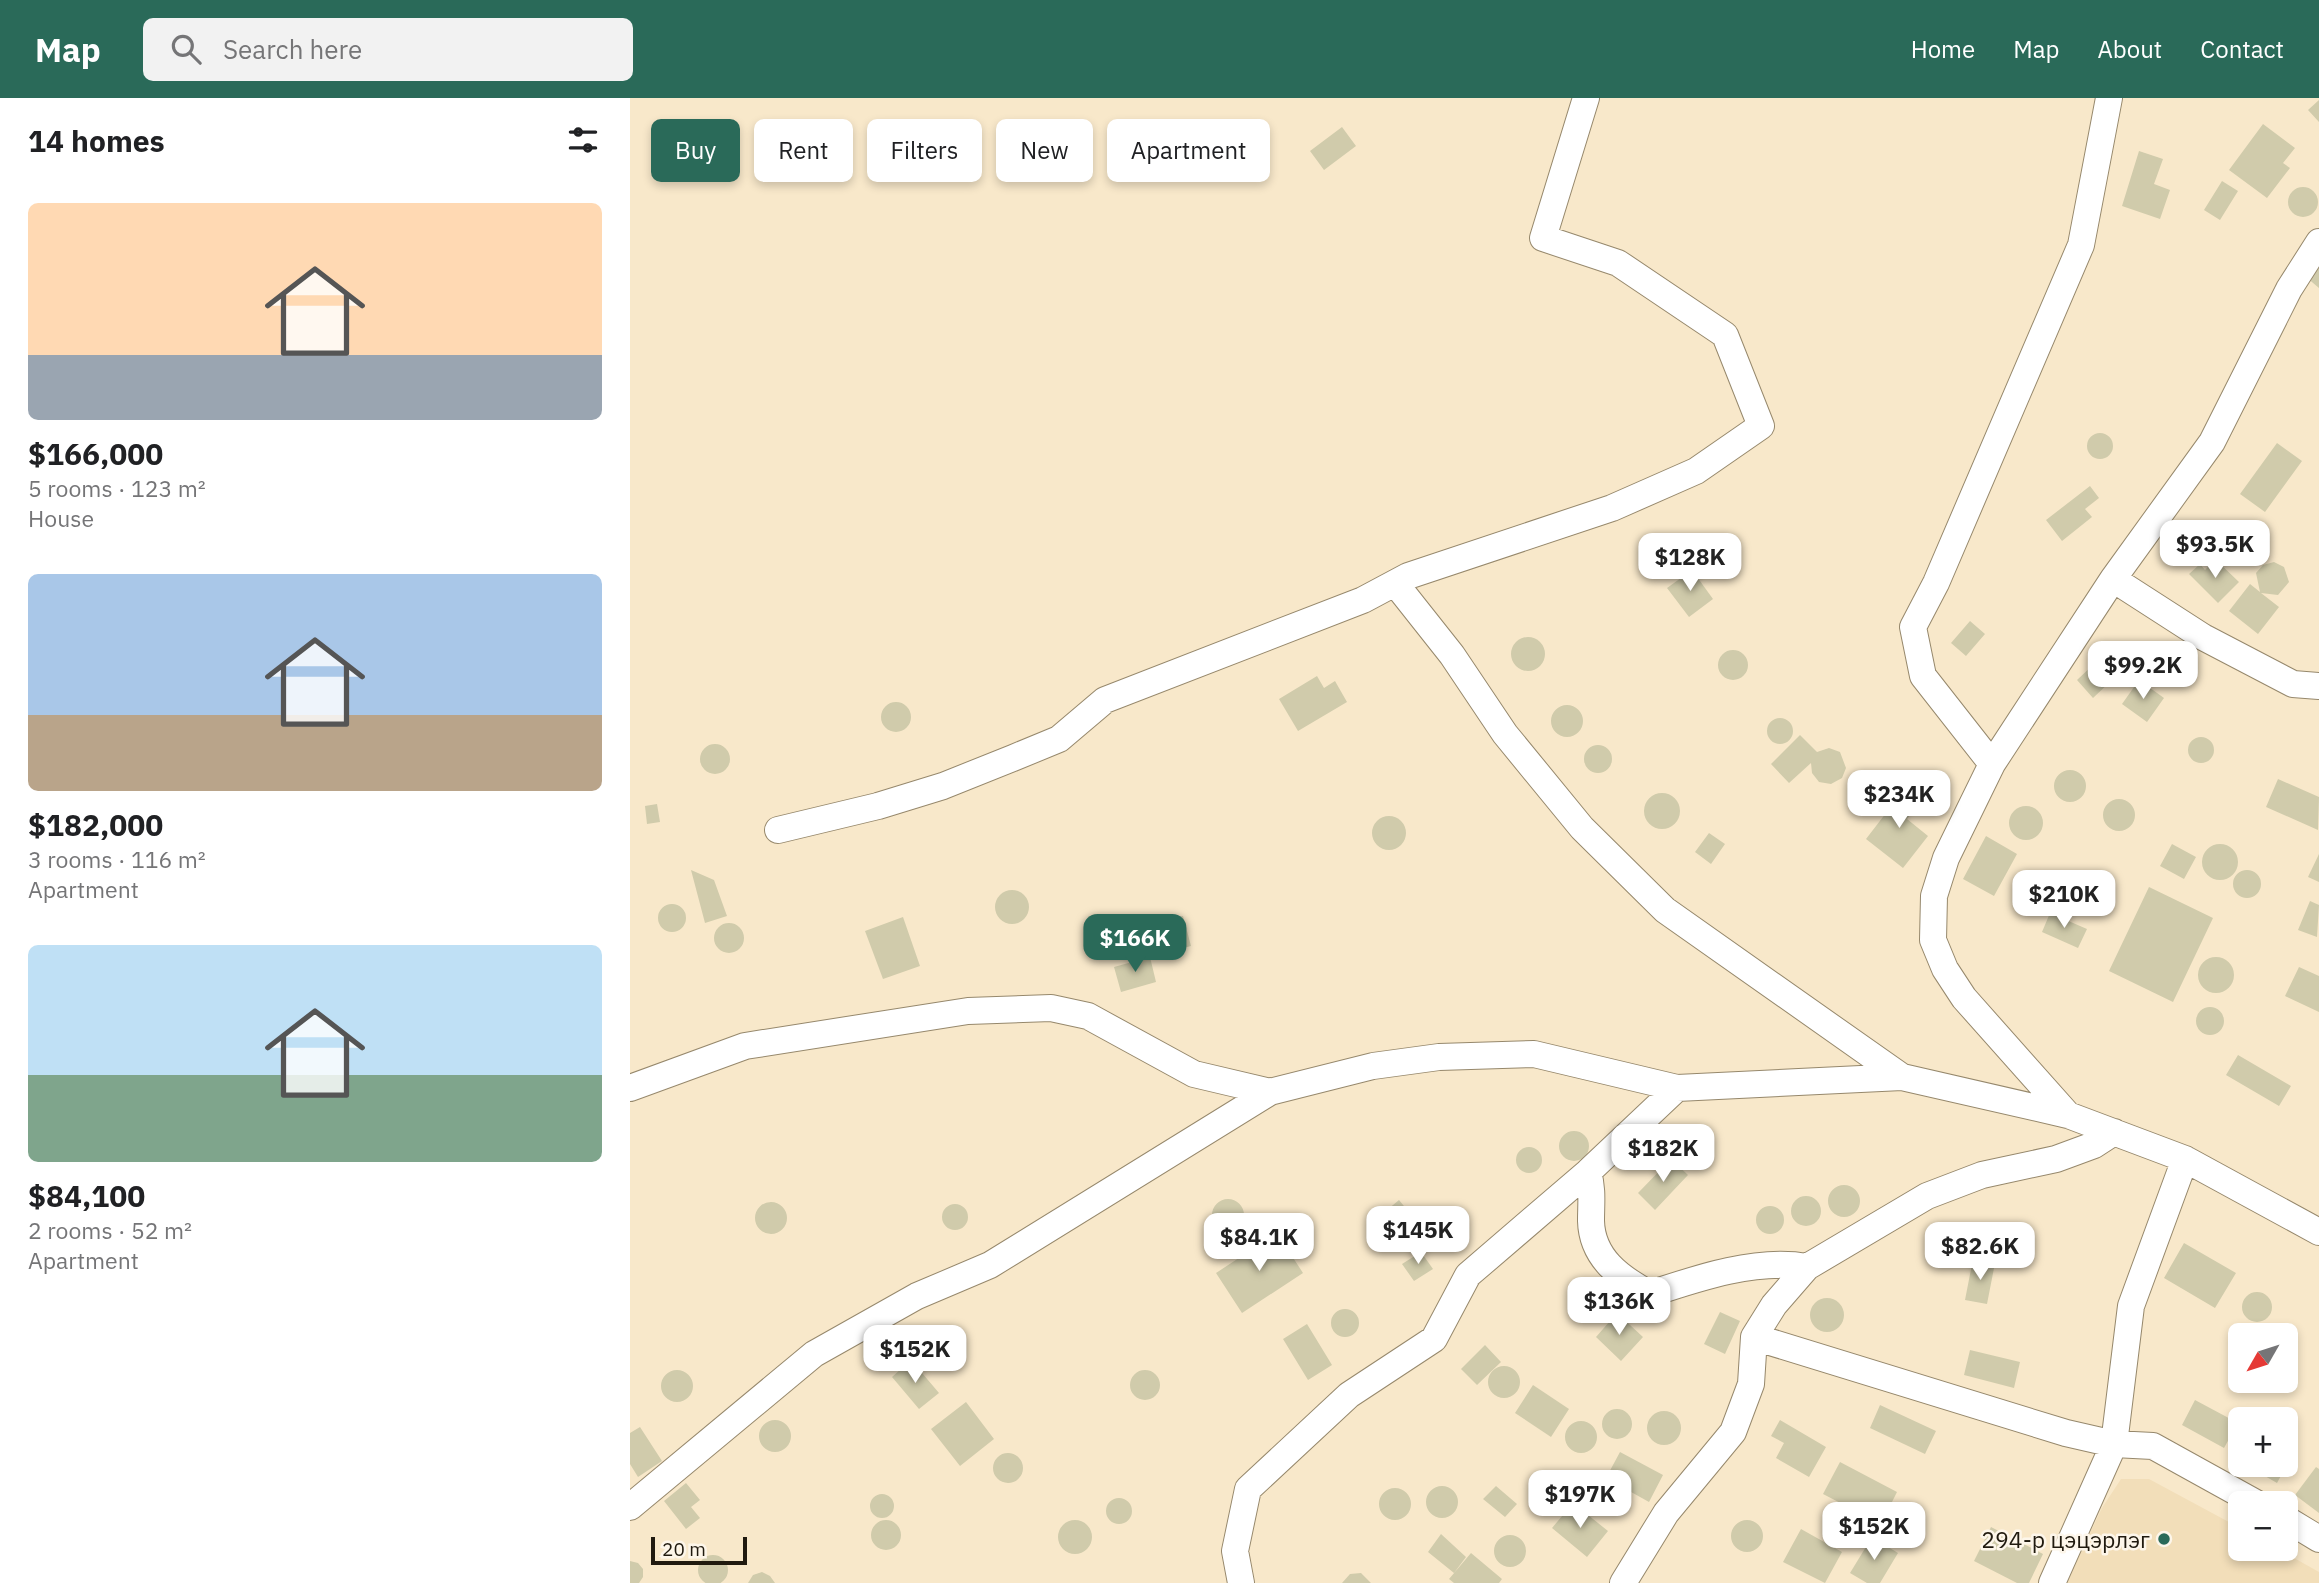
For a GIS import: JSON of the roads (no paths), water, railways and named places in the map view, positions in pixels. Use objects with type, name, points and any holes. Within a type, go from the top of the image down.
[{"type":"street","points":[[778,830],[878,806],[943,786],[1013,758],[1059,738],[1105,700],[1363,600],[1395,583],[1612,508],[1696,471],[1761,426],[1725,335],[1618,263],[1543,238],[1586,98]]},
{"type":"street","points":[[1992,764],[1923,676],[1913,627],[1936,583],[2081,245],[2109,98]]},
{"type":"street","points":[[2068,1115],[1964,998],[1945,969],[1933,940],[1934,896],[1946,858],[1992,764],[2113,579],[2212,442],[2289,289],[2319,242]]},
{"type":"street","points":[[2113,579],[2203,637],[2293,684],[2319,686]]},
{"type":"street","points":[[1395,583],[1452,655],[1504,734],[1582,828],[1665,910],[1902,1077]]},
{"type":"street","points":[[630,1088],[745,1046],[968,1011],[1051,1008],[1088,1016],[1194,1074],[1269,1092]]},
{"type":"street","points":[[630,1507],[814,1354],[917,1296],[990,1265],[1269,1092],[1373,1066],[1439,1057],[1534,1054],[1677,1088],[1902,1077],[2068,1115],[2114,1132],[2185,1159],[2319,1232]]},
{"type":"street","points":[[1241,1583],[1235,1551],[1248,1489],[1349,1395],[1434,1339],[1468,1275],[1588,1172],[1677,1088]]},
{"type":"street","points":[[1623,1583],[1666,1513],[1733,1432],[1751,1384],[1754,1337],[1774,1305],[1807,1267],[1927,1196],[1982,1175],[2056,1159],[2094,1145],[2114,1132]]},
{"type":"street","points":[[2053,1583],[2114,1444],[2131,1306],[2185,1159]]},
{"type":"street","points":[[1588,1172],[1594,1192],[1591,1223],[1599,1255],[1624,1280],[1650,1294],[1694,1279],[1784,1263],[1807,1267]]},
{"type":"street","points":[[1754,1337],[2066,1433],[2114,1444],[2153,1446],[2234,1491]]},
{"type":"street","points":[[2298,1527],[2319,1539]]},
{"type":"place","name":"294-р цэцэрлэг","points":[[2164,1539]]}]
